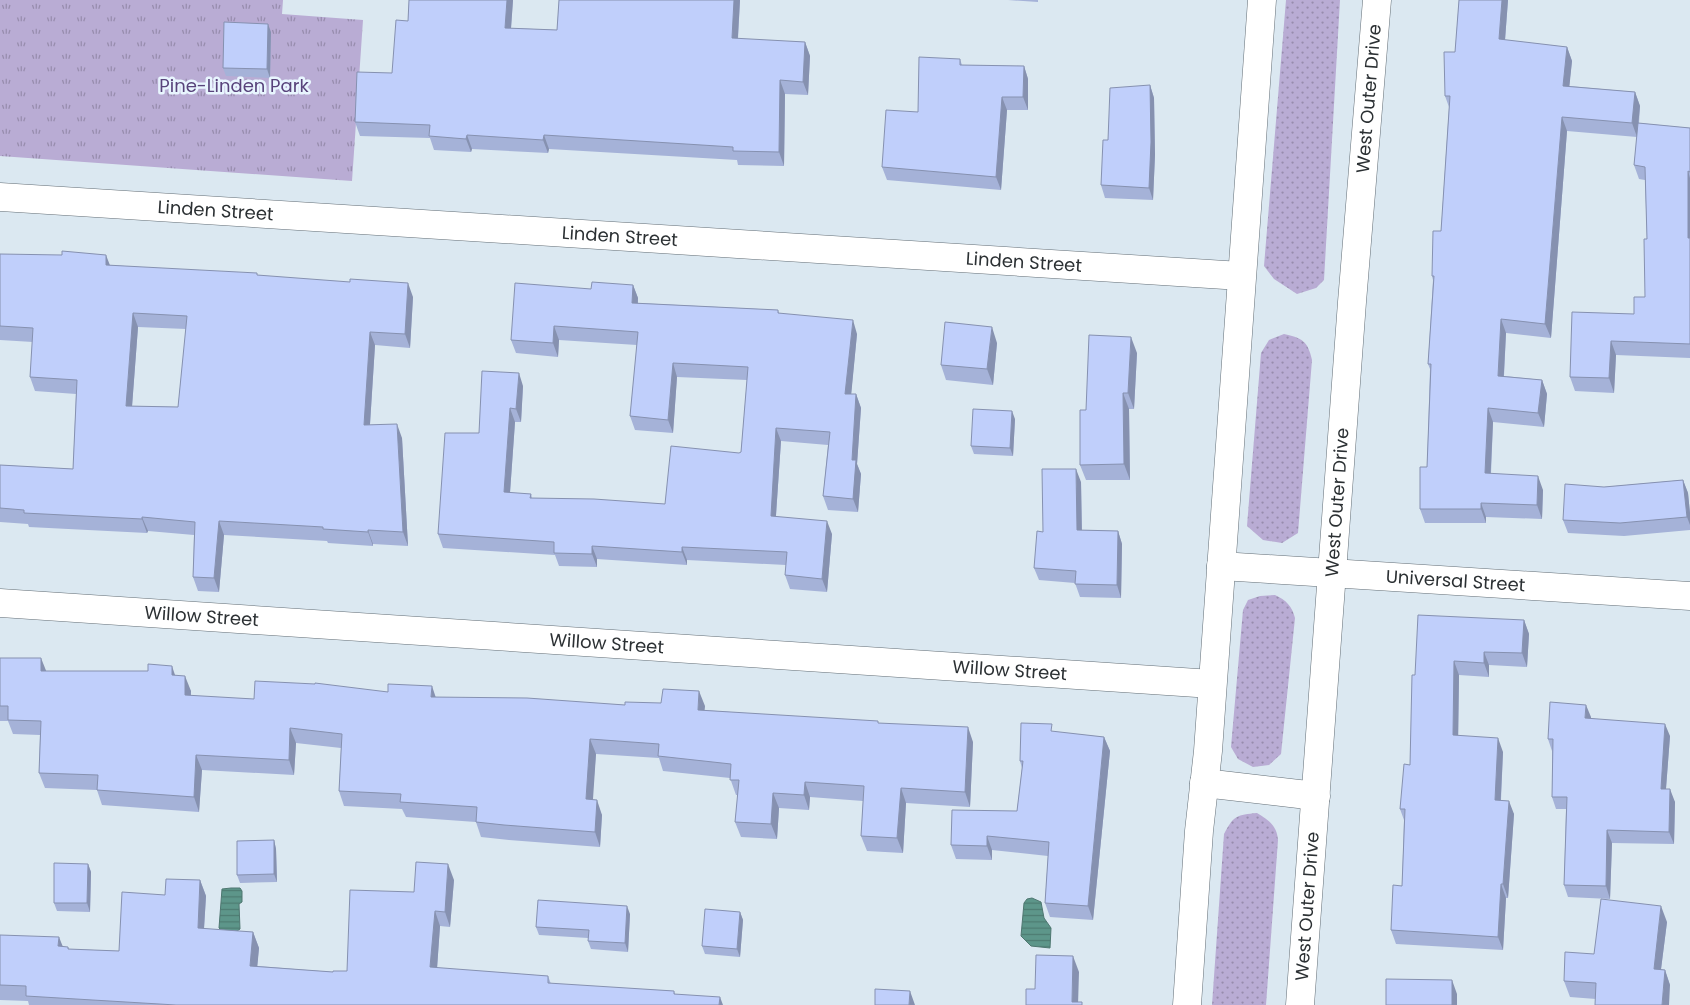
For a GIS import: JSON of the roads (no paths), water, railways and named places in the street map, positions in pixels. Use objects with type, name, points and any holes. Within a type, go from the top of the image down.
[{"type":"street","points":[[1187,1005],[1262,0]]},
{"type":"street","name":"West Outer Drive","points":[[1300,1005],[1352,302],[1377,0]]},
{"type":"street","name":"Linden Street","points":[[0,197],[1241,276]]},
{"type":"street","name":"Universal Street","points":[[1221,566],[1690,596]]},
{"type":"street","name":"Willow Street","points":[[0,602],[1212,684]]},
{"type":"street","points":[[1204,783],[1316,796]]},
{"type":"park label","name":"Pine-Linden Park","points":[[234,86]]}]
